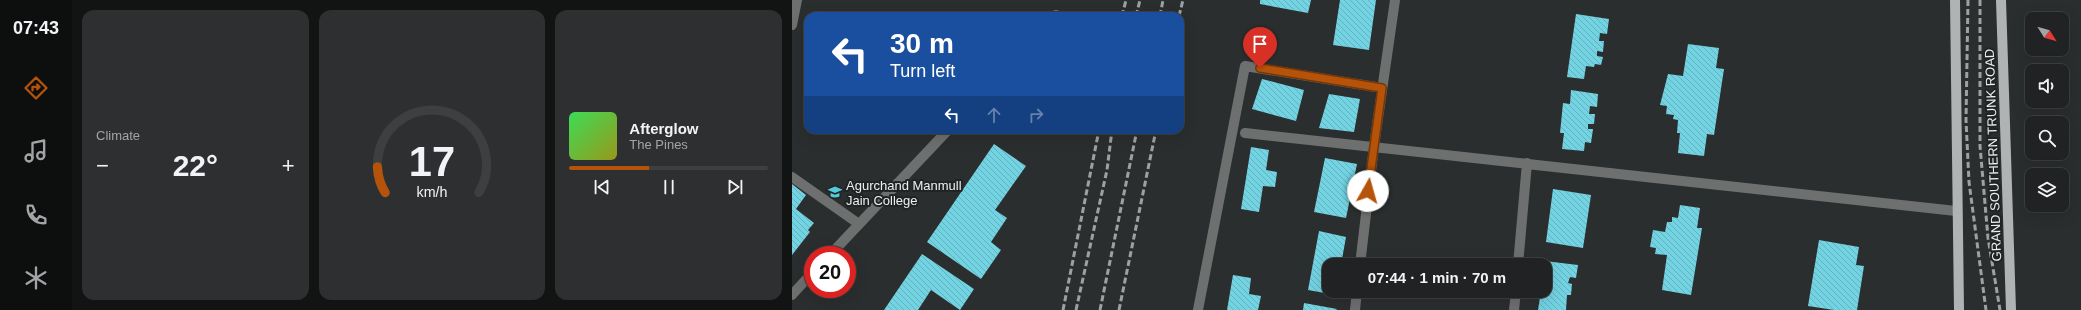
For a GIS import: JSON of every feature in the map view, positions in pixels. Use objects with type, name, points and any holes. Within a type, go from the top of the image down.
[{"type":"main road","points":[[1955,0],[1958,310]]},
{"type":"main road","name":"GRAND SOUTHERN TRUNK ROAD","points":[[2001,0],[2011,310]]},
{"type":"street","points":[[792,25],[797,0]]},
{"type":"street","points":[[1361,258],[1374,146],[1395,0]]},
{"type":"street","points":[[1198,310],[1245,66],[1382,88]]},
{"type":"street","points":[[1246,133],[1956,211]]},
{"type":"street","points":[[838,246],[944,134]]},
{"type":"street","points":[[1519,258],[1527,163]]},
{"type":"street","points":[[792,177],[859,224]]},
{"type":"street","points":[[792,295],[804,282]]},
{"type":"street","points":[[1355,310],[1356,298]]},
{"type":"street","points":[[1514,310],[1515,298]]},
{"type":"building","points":[[1260,0],[1311,0],[1308,13],[1260,4]]},
{"type":"building","points":[[1340,0],[1376,0],[1369,50],[1333,45]]},
{"type":"building","points":[[1576,14],[1609,19],[1607,34],[1600,33],[1599,41],[1604,41],[1603,52],[1597,51],[1597,56],[1603,57],[1601,65],[1595,64],[1594,67],[1586,66],[1584,79],[1567,77]]},
{"type":"building","points":[[1688,44],[1719,48],[1716,68],[1724,69],[1714,135],[1707,134],[1704,156],[1678,153],[1680,133],[1677,133],[1678,120],[1673,119],[1674,115],[1666,114],[1667,106],[1660,105],[1668,74],[1683,76]]},
{"type":"building","points":[[1262,79],[1304,90],[1296,121],[1252,109]]},
{"type":"building","points":[[1571,90],[1598,94],[1597,107],[1590,106],[1589,114],[1595,114],[1594,124],[1588,124],[1588,129],[1593,129],[1591,143],[1585,142],[1584,151],[1562,149],[1564,133],[1560,133],[1563,103],[1570,104]]},
{"type":"building","points":[[1329,94],[1360,99],[1354,132],[1319,128]]},
{"type":"building","points":[[994,144],[1026,166],[995,210],[1007,218],[991,242],[1001,250],[981,279],[927,242]]},
{"type":"building","points":[[1251,147],[1269,150],[1266,170],[1277,172],[1275,187],[1263,186],[1259,212],[1241,209]]},
{"type":"building","points":[[1325,158],[1357,164],[1346,218],[1314,212]]},
{"type":"building","points":[[792,184],[806,195],[796,209],[814,223],[808,230],[810,232],[792,255]]},
{"type":"building","points":[[1553,189],[1591,195],[1583,248],[1546,242]]},
{"type":"building","points":[[1680,205],[1700,208],[1697,228],[1702,228],[1691,295],[1662,290],[1667,255],[1655,254],[1656,248],[1650,247],[1653,230],[1665,232],[1667,222],[1672,222],[1672,217],[1678,218]]},
{"type":"building","points":[[1319,231],[1346,237],[1342,258],[1322,258],[1322,292],[1308,290]]},
{"type":"building","points":[[1819,240],[1859,247],[1856,265],[1864,266],[1857,310],[1834,310],[1808,306]]},
{"type":"building","points":[[922,254],[974,289],[960,310],[931,290],[918,310],[884,310]]},
{"type":"building","points":[[1552,262],[1578,265],[1576,278],[1570,277],[1568,283],[1572,284],[1571,295],[1567,295],[1566,310],[1538,310],[1540,298],[1552,298]]},
{"type":"building","points":[[1233,275],[1251,278],[1249,294],[1261,296],[1258,310],[1227,310]]},
{"type":"building","points":[[1304,303],[1337,309],[1303,310]]},
{"type":"railway","points":[[1123,12],[1126,0]]},
{"type":"railway","points":[[1137,12],[1140,0]]},
{"type":"railway","points":[[1161,12],[1163,0]]},
{"type":"railway","points":[[1180,12],[1183,0]]},
{"type":"railway","points":[[1968,0],[1966,120],[1969,182],[1986,310]]},
{"type":"railway","points":[[1980,0],[1980,146],[1988,238],[2000,310]]},
{"type":"railway","points":[[1063,310],[1098,134]]},
{"type":"railway","points":[[1076,310],[1107,170],[1112,134]]},
{"type":"railway","points":[[1100,310],[1136,134]]},
{"type":"railway","points":[[1119,310],[1155,134]]},
{"type":"place","name":"Agurchand Manmull Jain College","points":[[835,192]]},
{"type":"route","points":[[1260,68],[1382,88],[1368,191]]}]
